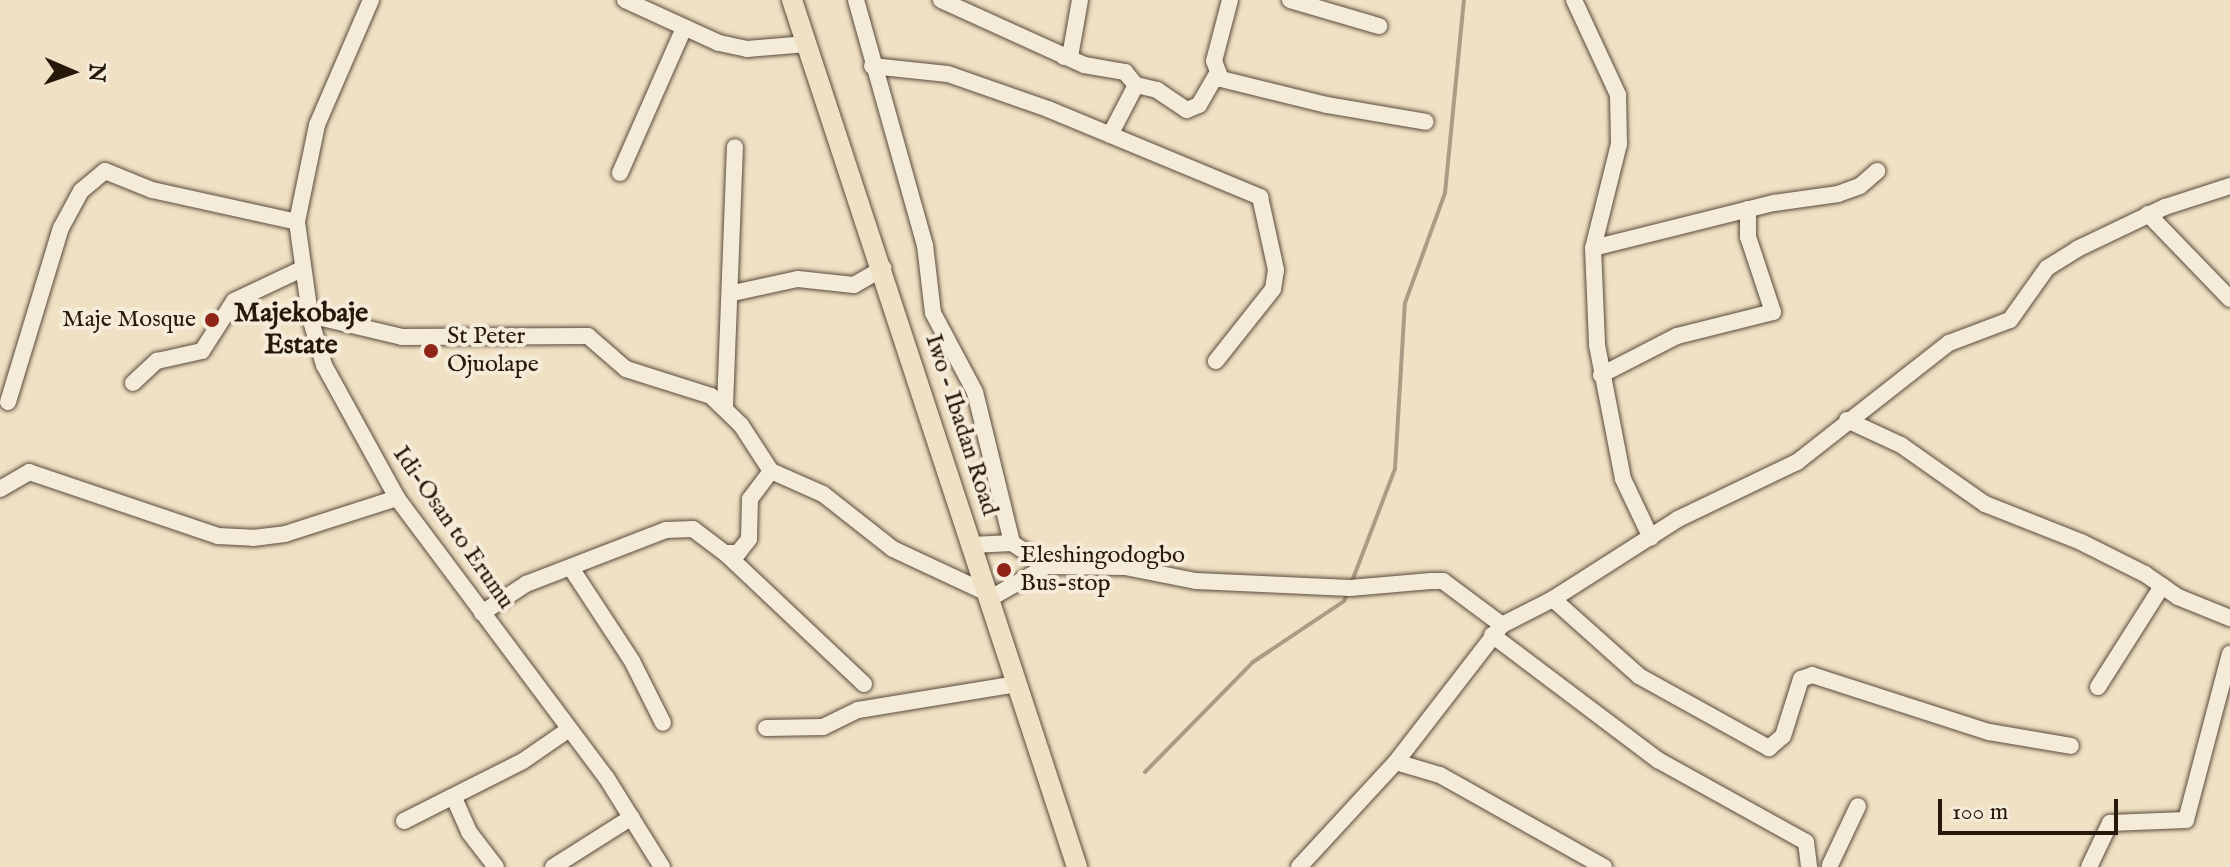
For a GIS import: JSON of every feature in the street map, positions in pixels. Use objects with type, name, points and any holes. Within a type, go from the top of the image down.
[{"type":"main road","name":"Iwo - Ibadan Road","points":[[792,0],[883,268],[1077,867]]},
{"type":"street","name":"Idi-Osan to Erumu","points":[[371,0],[317,125],[297,222],[309,315],[324,365],[397,498],[632,817],[662,867]]},
{"type":"street","points":[[625,0],[683,30],[747,49],[807,44]]},
{"type":"street","points":[[856,0],[872,66],[925,245],[933,313],[975,392],[1012,543]]},
{"type":"street","points":[[941,0],[1064,57],[1125,72],[1136,85],[1157,90],[1193,110],[1218,72]]},
{"type":"street","points":[[1064,57],[1071,51],[1080,0]]},
{"type":"street","points":[[1230,0],[1214,61],[1218,72],[1230,83],[1426,122]]},
{"type":"street","points":[[1290,0],[1379,26]]},
{"type":"street","points":[[1574,0],[1613,82],[1620,115],[1613,178],[1593,248],[1601,375],[1623,479],[1651,538]]},
{"type":"street","points":[[620,173],[683,30]]},
{"type":"street","points":[[872,66],[948,74],[1110,135],[1264,202],[1276,270],[1273,289],[1216,361]]},
{"type":"street","points":[[1110,135],[1136,85]]},
{"type":"street","points":[[725,406],[733,293],[735,147]]},
{"type":"street","points":[[8,402],[61,228],[81,191],[105,171],[152,190],[297,222]]},
{"type":"street","points":[[1593,248],[1748,209],[1852,190],[1877,171]]},
{"type":"street","points":[[1299,867],[1396,762],[1497,630],[1553,599],[1707,503],[1797,462],[1949,343],[2010,320],[2047,268],[2148,214],[2230,186]]},
{"type":"street","points":[[1601,375],[1677,336],[1773,312],[1748,237],[1748,209]]},
{"type":"street","points":[[2148,214],[2230,299]]},
{"type":"street","points":[[733,293],[798,279],[854,285],[883,268]]},
{"type":"street","points":[[133,383],[157,361],[202,351],[234,301],[302,269]]},
{"type":"street","points":[[309,315],[402,337],[588,336],[626,369],[711,396],[725,406],[771,471],[823,494],[893,549],[988,596],[1047,566],[1113,566],[1196,581],[1334,587],[1443,581],[1497,630],[1658,760],[1806,842],[1810,864],[1832,866],[1858,806]]},
{"type":"street","points":[[1847,420],[1871,427],[2020,525],[2081,542],[2230,618]]},
{"type":"street","points":[[725,553],[738,553],[748,545],[750,499],[771,471]]},
{"type":"street","points":[[0,489],[29,472],[218,536],[253,538],[285,534],[397,498]]},
{"type":"street","points":[[482,613],[526,584],[571,568],[614,547],[683,527],[700,532],[725,553],[864,684]]},
{"type":"street","points":[[972,545],[1012,543],[1047,566]]},
{"type":"street","points":[[571,568],[632,661],[663,723]]},
{"type":"street","points":[[2098,687],[2162,586]]},
{"type":"street","points":[[1553,599],[1639,676],[1769,748],[1783,736],[1801,679],[1812,675],[1989,732],[2071,746]]},
{"type":"street","points":[[2089,867],[2110,823],[2186,820],[2230,654]]},
{"type":"street","points":[[766,728],[823,727],[858,710],[1017,684]]},
{"type":"street","points":[[404,821],[454,798],[549,746],[568,730]]},
{"type":"street","points":[[1396,762],[1440,775],[1604,867]]},
{"type":"street","points":[[454,798],[469,832],[496,867]]},
{"type":"street","points":[[553,867],[632,817]]},
{"type":"waterway","points":[[1351,584],[1395,469],[1405,303],[1445,193],[1464,0]]},
{"type":"waterway","points":[[1145,772],[1253,662],[1344,601],[1348,592]]},
{"type":"place","name":"Maje Mosque","points":[[212,320]]},
{"type":"place","name":"St Peter Ojuolape","points":[[431,351]]},
{"type":"place","name":"Eleshingodogbo Bus-stop","points":[[1004,570]]},
{"type":"district","name":"Majekobaje Estate","points":[[301,330]]}]
